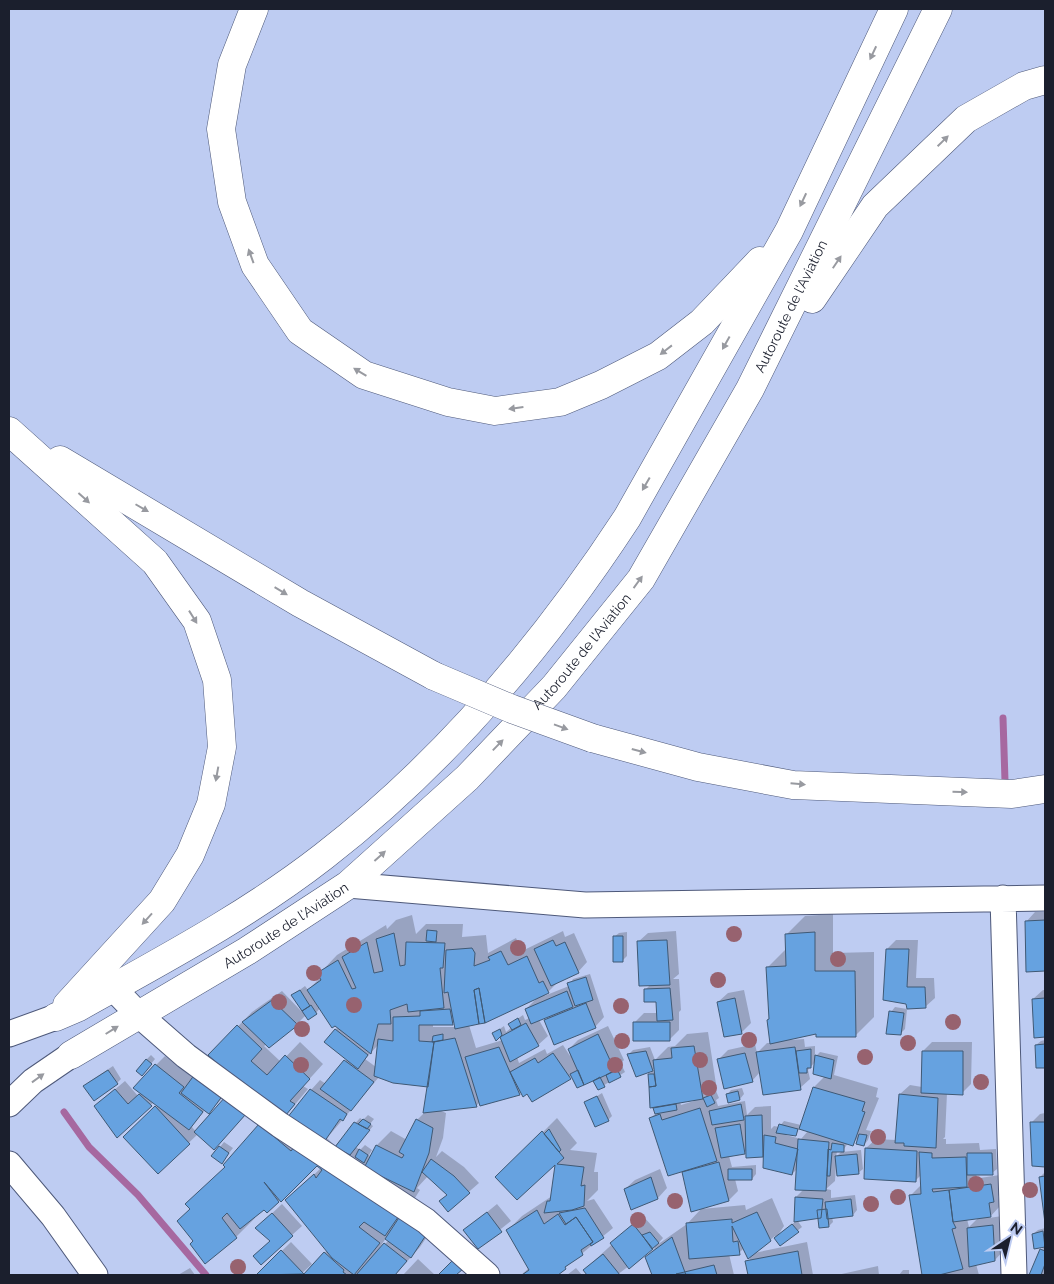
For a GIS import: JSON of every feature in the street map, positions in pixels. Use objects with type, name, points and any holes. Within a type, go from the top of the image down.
[{"type":"highway","points":[[254,9],[232,65],[221,128],[232,202],[254,265],[300,331],[364,375],[448,402],[495,411],[560,402],[601,385],[658,356],[702,322],[788,231]]},
{"type":"highway","points":[[56,1017],[113,988],[215,931],[323,857],[389,802],[455,739],[518,667],[601,558],[627,518],[788,231],[894,9]]},
{"type":"highway","name":"Autoroute de l'Aviation","points":[[71,1056],[138,1014],[247,951],[348,885],[467,778],[554,687],[641,580],[750,389],[938,9]]},
{"type":"highway","points":[[750,389],[875,206],[966,119],[1024,86],[1045,80]]},
{"type":"highway","points":[[9,431],[155,562],[197,621],[217,680],[222,747],[211,804],[190,855],[162,902],[56,1017]]},
{"type":"highway","points":[[9,431],[300,602],[434,676],[512,709],[592,738],[698,767],[793,784],[1012,794],[1045,789]]},
{"type":"street","points":[[348,885],[585,905],[1045,898]]},
{"type":"street","points":[[1003,898],[1014,1275]]},
{"type":"street","points":[[113,988],[138,1014],[186,1056],[280,1125],[426,1220],[487,1275]]},
{"type":"street","points":[[15,1036],[56,1017]]},
{"type":"street","name":"Autoroute de l'Aviation","points":[[9,1104],[33,1082],[71,1056]]},
{"type":"street","points":[[9,1164],[53,1216],[95,1275]]},
{"type":"building","points":[[1045,920],[1045,971],[1026,972],[1025,921]]},
{"type":"building","points":[[427,930],[437,931],[436,942],[426,941]]},
{"type":"building","points":[[815,932],[815,971],[855,971],[856,1037],[816,1037],[816,1034],[770,1044],[767,1020],[769,1019],[766,967],[786,966],[785,934]]},
{"type":"building","points":[[394,933],[400,966],[405,965],[406,942],[445,943],[443,968],[440,968],[444,1008],[408,1012],[407,1004],[390,1010],[391,1024],[378,1024],[371,1054],[335,1026],[332,1028],[307,990],[321,980],[317,973],[338,960],[352,989],[356,988],[342,957],[367,942],[374,973],[383,971],[376,939]]},
{"type":"building","points":[[613,936],[623,936],[623,962],[613,962]]},
{"type":"building","points":[[553,940],[556,946],[565,942],[579,973],[551,986],[534,949]]},
{"type":"building","points":[[667,940],[670,985],[639,986],[637,941]]},
{"type":"building","points":[[472,948],[475,953],[474,966],[490,960],[488,957],[501,951],[508,965],[527,956],[539,983],[543,981],[549,993],[485,1023],[479,988],[474,990],[479,1024],[455,1029],[448,992],[444,993],[446,950]]},
{"type":"building","points":[[886,949],[909,949],[907,987],[925,987],[926,1008],[907,1009],[906,1004],[883,1000]]},
{"type":"building","points":[[586,977],[593,1000],[575,1006],[567,983]]},
{"type":"building","points":[[479,988],[485,1023],[479,1024],[474,990]]},
{"type":"building","points":[[670,988],[673,1020],[657,1021],[656,1002],[644,1002],[644,989]]},
{"type":"building","points":[[300,990],[310,1006],[302,1011],[291,995]]},
{"type":"building","points":[[567,991],[573,1007],[531,1024],[525,1009]]},
{"type":"building","points":[[735,998],[742,1034],[724,1037],[717,1002]]},
{"type":"building","points":[[1045,998],[1045,1037],[1034,1038],[1032,999]]},
{"type":"building","points":[[272,1000],[298,1025],[269,1048],[242,1022]]},
{"type":"building","points":[[586,1003],[596,1028],[554,1045],[544,1020]]},
{"type":"building","points":[[311,1005],[317,1014],[308,1020],[302,1011]]},
{"type":"building","points":[[450,1009],[453,1025],[419,1025],[419,1041],[434,1042],[428,1087],[393,1083],[374,1076],[378,1039],[393,1041],[393,1017],[420,1016],[420,1011]]},
{"type":"building","points":[[889,1011],[904,1013],[901,1035],[886,1034]]},
{"type":"building","points":[[518,1018],[521,1025],[512,1030],[508,1024]]},
{"type":"building","points":[[633,1022],[670,1022],[670,1041],[633,1041]]},
{"type":"building","points":[[526,1023],[539,1046],[510,1062],[500,1037]]},
{"type":"building","points":[[237,1025],[262,1049],[251,1061],[267,1075],[285,1055],[310,1079],[290,1101],[295,1104],[281,1121],[208,1055]]},
{"type":"building","points":[[335,1029],[368,1055],[358,1069],[324,1042]]},
{"type":"building","points":[[500,1029],[502,1035],[496,1041],[492,1033]]},
{"type":"building","points":[[443,1034],[443,1040],[432,1042],[433,1036]]},
{"type":"building","points":[[598,1034],[615,1071],[584,1085],[568,1049]]},
{"type":"building","points":[[455,1038],[477,1107],[423,1113],[434,1042]]},
{"type":"building","points":[[1045,1044],[1045,1068],[1036,1068],[1035,1045]]},
{"type":"building","points":[[694,1046],[703,1099],[650,1108],[649,1087],[656,1086],[653,1060],[672,1058],[671,1048]]},
{"type":"building","points":[[499,1047],[520,1095],[480,1106],[465,1057]]},
{"type":"building","points":[[795,1047],[801,1090],[763,1095],[756,1052]]},
{"type":"building","points":[[811,1049],[811,1068],[807,1068],[807,1073],[799,1073],[796,1051]]},
{"type":"building","points":[[646,1051],[653,1071],[636,1077],[627,1054]]},
{"type":"building","points":[[922,1051],[963,1051],[963,1095],[921,1093]]},
{"type":"building","points":[[553,1053],[571,1079],[532,1102],[527,1094],[523,1097],[510,1072],[535,1058],[538,1063]]},
{"type":"building","points":[[745,1053],[753,1082],[724,1089],[717,1059]]},
{"type":"building","points":[[815,1055],[834,1060],[831,1079],[813,1074]]},
{"type":"building","points":[[146,1059],[152,1064],[142,1076],[136,1071]]},
{"type":"building","points":[[344,1060],[374,1082],[351,1111],[320,1089]]},
{"type":"building","points":[[155,1064],[184,1087],[179,1093],[203,1112],[189,1130],[133,1088]]},
{"type":"building","points":[[617,1069],[621,1077],[609,1083],[606,1075]]},
{"type":"building","points":[[108,1070],[118,1084],[94,1101],[83,1086]]},
{"type":"building","points":[[578,1070],[584,1085],[577,1088],[570,1074]]},
{"type":"building","points":[[195,1074],[223,1095],[209,1114],[181,1093]]},
{"type":"building","points":[[648,1074],[654,1074],[656,1086],[649,1087]]},
{"type":"building","points":[[600,1077],[605,1087],[598,1090],[593,1081]]},
{"type":"building","points":[[813,1087],[865,1102],[862,1111],[865,1112],[853,1146],[799,1129]]},
{"type":"building","points":[[115,1089],[128,1104],[139,1094],[152,1106],[117,1138],[94,1106]]},
{"type":"building","points":[[310,1089],[347,1114],[343,1121],[340,1119],[322,1145],[287,1118]]},
{"type":"building","points":[[738,1091],[740,1100],[728,1103],[726,1094]]},
{"type":"building","points":[[899,1094],[938,1098],[936,1148],[904,1146],[904,1143],[895,1143]]},
{"type":"building","points":[[711,1095],[715,1103],[707,1107],[703,1098]]},
{"type":"building","points":[[226,1096],[246,1114],[214,1150],[194,1132]]},
{"type":"building","points":[[597,1096],[609,1121],[595,1127],[584,1102]]},
{"type":"building","points":[[676,1104],[677,1110],[655,1114],[653,1108]]},
{"type":"building","points":[[741,1104],[744,1120],[712,1125],[709,1111]]},
{"type":"building","points":[[155,1106],[190,1144],[158,1174],[123,1137]]},
{"type":"building","points":[[700,1108],[717,1161],[668,1176],[649,1118],[660,1114],[662,1120]]},
{"type":"building","points":[[762,1115],[763,1157],[746,1158],[745,1116]]},
{"type":"building","points":[[363,1119],[371,1124],[367,1129],[358,1124]]},
{"type":"building","points":[[416,1119],[433,1128],[429,1153],[414,1192],[364,1168],[376,1145],[402,1158],[404,1155],[399,1152]]},
{"type":"building","points":[[354,1122],[370,1130],[350,1155],[335,1147]]},
{"type":"building","points":[[1030,1122],[1045,1122],[1045,1167],[1032,1166]]},
{"type":"building","points":[[259,1124],[291,1151],[296,1145],[317,1165],[323,1156],[403,1210],[385,1236],[364,1222],[359,1227],[380,1243],[354,1275],[332,1258],[285,1200],[314,1174],[316,1178],[322,1170],[317,1166],[281,1202],[264,1182],[279,1202],[267,1213],[264,1210],[240,1229],[227,1213],[222,1218],[237,1238],[205,1264],[190,1244],[193,1241],[177,1221],[190,1209],[185,1204],[225,1167],[223,1165]]},
{"type":"building","points":[[740,1124],[745,1154],[721,1158],[715,1128]]},
{"type":"building","points":[[779,1124],[798,1129],[796,1136],[776,1133]]},
{"type":"building","points":[[549,1129],[561,1150],[559,1152],[544,1134]]},
{"type":"building","points":[[542,1131],[564,1158],[557,1164],[584,1167],[581,1186],[585,1185],[584,1206],[572,1210],[544,1213],[547,1201],[550,1201],[555,1165],[517,1200],[495,1177]]},
{"type":"building","points":[[859,1134],[867,1135],[864,1146],[856,1144]]},
{"type":"building","points":[[764,1135],[776,1137],[775,1143],[798,1149],[792,1175],[763,1168]]},
{"type":"building","points":[[798,1139],[829,1142],[826,1191],[795,1190]]},
{"type":"building","points":[[832,1143],[844,1145],[844,1152],[832,1152],[830,1176],[827,1176],[828,1149],[831,1150]]},
{"type":"building","points":[[219,1146],[229,1153],[222,1164],[211,1156]]},
{"type":"building","points":[[865,1148],[917,1151],[916,1182],[864,1179]]},
{"type":"building","points":[[359,1149],[368,1155],[364,1163],[355,1157]]},
{"type":"building","points":[[919,1152],[932,1153],[932,1158],[966,1157],[967,1187],[932,1189],[933,1192],[949,1190],[953,1222],[956,1228],[952,1229],[963,1269],[939,1275],[922,1275],[909,1195],[921,1194]]},
{"type":"building","points":[[967,1153],[992,1153],[993,1175],[967,1175]]},
{"type":"building","points":[[857,1154],[859,1174],[837,1176],[835,1156]]},
{"type":"building","points":[[431,1159],[454,1176],[470,1193],[448,1212],[439,1201],[447,1195],[422,1172]]},
{"type":"building","points":[[719,1162],[729,1201],[691,1212],[682,1172]]},
{"type":"building","points":[[728,1169],[752,1169],[752,1180],[728,1180]]},
{"type":"building","points":[[1045,1176],[1045,1223],[1039,1177]]},
{"type":"building","points":[[651,1177],[658,1199],[631,1210],[624,1189]]},
{"type":"building","points":[[991,1184],[994,1202],[989,1203],[991,1217],[953,1222],[949,1190]]},
{"type":"building","points":[[795,1197],[823,1199],[821,1218],[794,1222]]},
{"type":"building","points":[[851,1199],[853,1216],[827,1219],[825,1202]]},
{"type":"building","points":[[585,1208],[604,1238],[591,1246],[590,1244],[593,1242],[576,1217],[566,1224],[559,1213]]},
{"type":"building","points":[[827,1209],[829,1227],[819,1228],[817,1210]]},
{"type":"building","points":[[404,1210],[430,1229],[411,1258],[385,1239]]},
{"type":"building","points":[[537,1210],[544,1224],[558,1214],[565,1225],[576,1217],[593,1242],[581,1250],[583,1255],[565,1267],[566,1269],[558,1275],[522,1275],[529,1270],[506,1230]]},
{"type":"building","points":[[487,1212],[502,1232],[478,1249],[463,1230]]},
{"type":"building","points":[[757,1212],[771,1241],[748,1259],[732,1226],[733,1242],[738,1241],[740,1255],[689,1259],[686,1223],[732,1219],[732,1223]]},
{"type":"building","points":[[272,1213],[293,1236],[261,1265],[253,1256],[270,1241],[255,1228]]},
{"type":"building","points":[[633,1224],[653,1249],[629,1269],[610,1243]]},
{"type":"building","points":[[792,1224],[799,1232],[780,1246],[774,1238]]},
{"type":"building","points":[[993,1225],[995,1261],[969,1267],[967,1228]]},
{"type":"building","points":[[1043,1231],[1045,1247],[1034,1249],[1032,1234]]},
{"type":"building","points":[[650,1232],[659,1243],[652,1249],[642,1235]]},
{"type":"building","points":[[672,1237],[686,1275],[652,1275],[645,1257]]},
{"type":"building","points":[[384,1243],[407,1261],[395,1275],[356,1275]]},
{"type":"building","points":[[1040,1249],[1045,1251],[1045,1264],[1041,1275],[1029,1275]]},
{"type":"building","points":[[281,1250],[304,1274],[256,1275]]},
{"type":"building","points":[[798,1251],[802,1275],[748,1275],[745,1261]]},
{"type":"building","points":[[324,1252],[344,1270],[343,1272],[347,1275],[303,1275]]},
{"type":"building","points":[[603,1254],[620,1275],[587,1275],[583,1270]]},
{"type":"building","points":[[454,1259],[463,1269],[456,1275],[438,1275]]},
{"type":"building","points":[[714,1265],[717,1275],[676,1274]]},
{"type":"waterway","points":[[1003,718],[1005,781]]},
{"type":"waterway","points":[[64,1112],[89,1147],[138,1195],[206,1275]]}]
